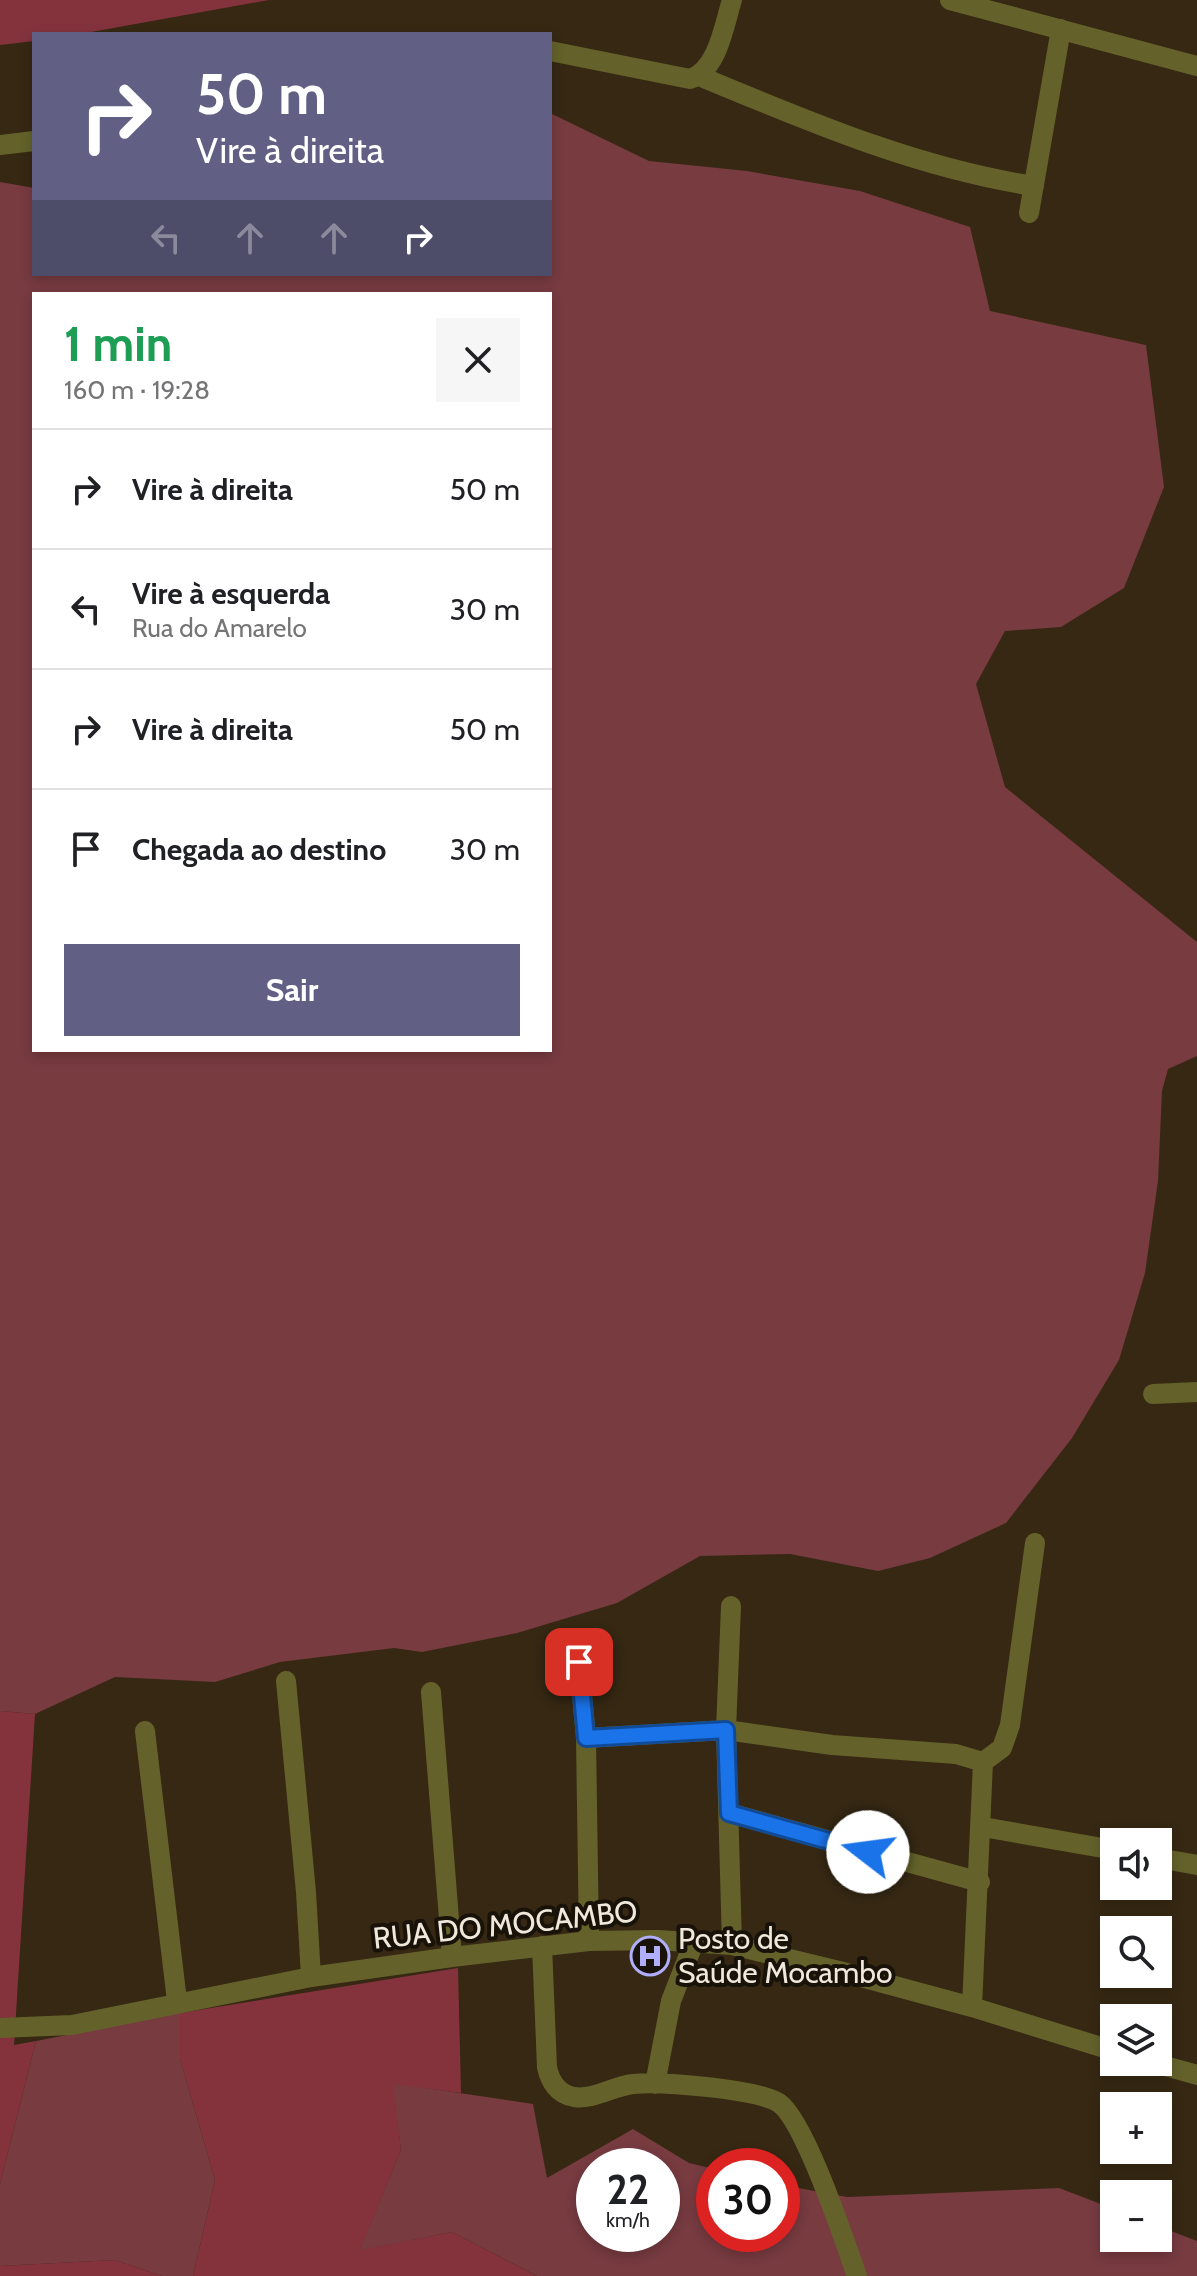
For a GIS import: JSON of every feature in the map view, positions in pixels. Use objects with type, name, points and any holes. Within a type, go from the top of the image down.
[{"type":"street","points":[[699,76],[717,45],[732,0]]},
{"type":"street","points":[[950,0],[1197,66]]},
{"type":"street","points":[[1029,213],[1061,29]]},
{"type":"street","points":[[552,51],[680,79],[699,76],[905,156],[950,170],[1034,186]]},
{"type":"street","points":[[0,145],[32,141]]},
{"type":"street","points":[[1153,1394],[1197,1392]]},
{"type":"street","points":[[586,1738],[726,1730],[832,1745],[940,1752],[983,1762],[1002,1748],[1010,1725],[1035,1543]]},
{"type":"street","points":[[731,1606],[726,1730],[732,1945]]},
{"type":"street","points":[[579,1662],[586,1738],[589,1941]]},
{"type":"street","points":[[286,1681],[311,1977]]},
{"type":"street","points":[[431,1692],[452,1957]]},
{"type":"street","points":[[145,1731],[177,2001]]},
{"type":"street","points":[[972,2007],[983,1827],[983,1762]]},
{"type":"street","points":[[729,1813],[980,1882]]},
{"type":"street","points":[[983,1827],[1100,1848]]},
{"type":"street","points":[[1172,1861],[1197,1865]]},
{"type":"street","name":"RUA DO MOCAMBO","points":[[0,2028],[38,2029],[98,2020],[177,2001],[311,1977],[452,1957],[589,1941],[694,1942],[732,1945],[972,2007],[1100,2047]]},
{"type":"street","points":[[655,2084],[671,2001],[694,1942]]},
{"type":"street","points":[[542,1946],[547,2067],[554,2085],[562,2093],[580,2097],[634,2084],[655,2084],[753,2093],[783,2106],[812,2161],[857,2276]]},
{"type":"street","points":[[1172,2068],[1197,2075]]},
{"type":"shaded area","points":[[0,0],[269,0],[91,32],[32,32],[32,41],[0,45]]},
{"type":"shaded area","points":[[552,114],[649,161],[747,171],[860,191],[970,227],[990,311],[1146,345],[1164,487],[1124,588],[1061,627],[1005,631],[976,684],[1005,787],[1197,942],[1197,1056],[1168,1069],[1162,1091],[1158,1181],[1145,1273],[1119,1360],[1072,1438],[1006,1523],[930,1558],[878,1571],[790,1554],[700,1556],[617,1603],[517,1633],[422,1652],[394,1648],[280,1662],[215,1682],[115,1677],[35,1714],[0,1711],[0,182],[32,188],[32,276],[552,276]]},
{"type":"shaded area","points":[[0,1711],[35,1714],[14,2045],[36,2041],[0,2184]]},
{"type":"shaded area","points":[[458,1968],[461,2093],[393,2084],[401,2150],[360,2250],[452,2232],[537,2276],[193,2276],[215,2180],[180,2059],[180,2013]]},
{"type":"shaded area","points":[[180,2013],[180,2059],[215,2180],[193,2276],[162,2276],[115,2260],[0,2266],[0,2184],[36,2041]]},
{"type":"shaded area","points":[[392,2083],[533,2104],[547,2178],[576,2161],[576,2252],[680,2252],[680,2158],[696,2165],[696,2252],[800,2252],[800,2188],[847,2197],[1059,2188],[1100,2204],[1100,2252],[1172,2252],[1172,2231],[1197,2241],[1197,2276],[537,2276],[452,2232],[359,2251],[401,2150]]},
{"type":"shaded area","points":[[633,2129],[664,2148],[600,2148]]},
{"type":"shaded area","points":[[115,2260],[162,2276],[0,2276],[0,2266]]},
{"type":"place","name":"Posto de Saúde Mocambo","points":[[650,1956]]},
{"type":"route","points":[[579,1662],[586,1738],[726,1730],[729,1813],[868,1852]]}]
